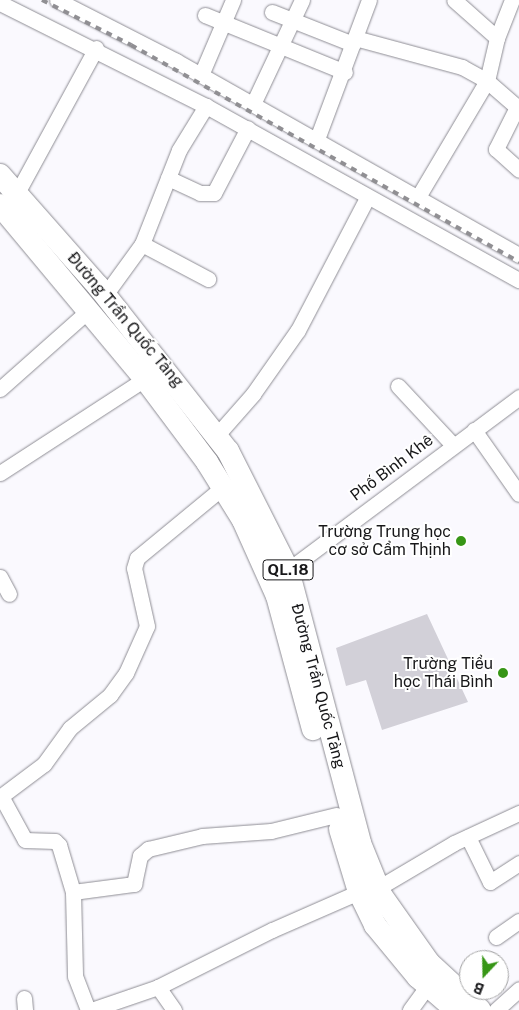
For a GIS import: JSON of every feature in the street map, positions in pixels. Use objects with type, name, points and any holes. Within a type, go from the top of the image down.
[{"type":"highway","name":"Đường Trần Quốc Tảng","points":[[0,175],[8,199],[89,310],[145,380],[244,520],[277,596],[360,843],[368,890],[429,963],[480,1010]]},
{"type":"highway","name":"Đường Trần Quốc Tảng","points":[[8,199],[105,295],[216,435],[288,570],[336,815],[392,949],[456,1010]]},
{"type":"highway","points":[[89,310],[105,295]]},
{"type":"street","points":[[57,0],[201,75],[519,255]]},
{"type":"street","points":[[201,75],[233,0]]},
{"type":"street","points":[[253,104],[302,0]]},
{"type":"street","points":[[317,140],[345,72],[354,41],[370,0]]},
{"type":"street","points":[[454,0],[497,38]]},
{"type":"street","points":[[418,197],[487,81],[497,38],[512,0]]},
{"type":"street","points":[[0,3],[96,48],[248,128],[367,198],[519,280]]},
{"type":"street","points":[[272,12],[354,41],[462,67],[487,81],[517,107],[496,149],[519,170]]},
{"type":"street","points":[[205,16],[345,72]]},
{"type":"street","points":[[8,199],[96,48]]},
{"type":"street","points":[[105,295],[142,244],[179,150],[206,106]]},
{"type":"street","points":[[168,178],[200,193],[214,193],[248,128]]},
{"type":"street","points":[[216,435],[254,394],[298,330],[367,198]]},
{"type":"street","points":[[142,244],[208,279]]},
{"type":"street","points":[[0,389],[89,310]]},
{"type":"street","points":[[0,473],[145,380]]},
{"type":"street","points":[[398,386],[452,444]]},
{"type":"street","name":"Phố Bình Khê","points":[[288,570],[452,444],[519,397]]},
{"type":"street","points":[[474,430],[519,494]]},
{"type":"street","points":[[222,488],[134,563],[146,626],[126,673],[110,695],[70,728],[44,764],[0,797],[25,840],[55,841],[59,845],[74,892],[75,976],[90,1010],[158,987],[272,930],[368,890],[468,837],[519,813]]},
{"type":"street","points":[[0,577],[9,594]]},
{"type":"street","points":[[74,892],[134,884],[140,856],[148,849],[202,836],[271,831],[336,815]]},
{"type":"street","points":[[468,837],[490,882],[519,863]]},
{"type":"street","points":[[496,937],[519,921]]},
{"type":"street","points":[[410,1010],[428,985]]},
{"type":"street","points":[[158,987],[174,1010]]},
{"type":"street","points":[[496,1010],[519,989]]},
{"type":"building","points":[[427,614],[468,702],[382,730],[366,680],[346,686],[336,648]]},
{"type":"railway","points":[[42,0],[131,45],[519,262]]},
{"type":"place","name":"Trường Trung học cơ sở Cẩm Thịnh","points":[[461,541]]},
{"type":"place","name":"Trường Tiểu học Thái Bình","points":[[503,673]]}]
